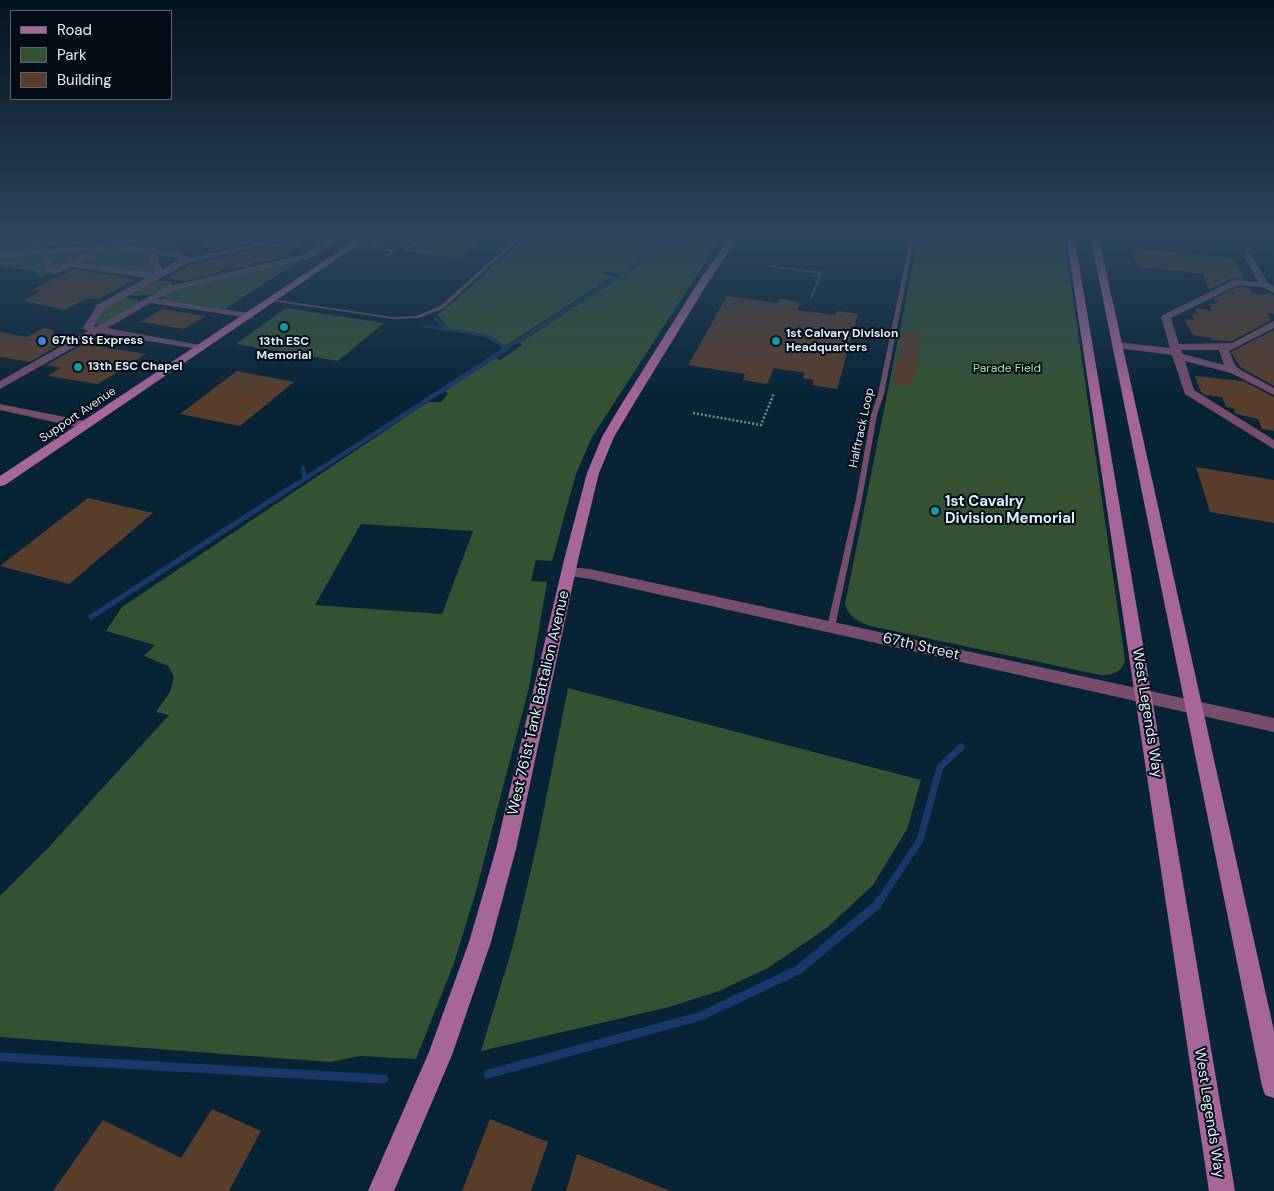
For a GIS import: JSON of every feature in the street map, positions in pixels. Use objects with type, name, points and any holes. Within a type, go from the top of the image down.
[{"type":"street","points":[[129,291],[100,307],[88,328],[200,348]]},
{"type":"street","points":[[0,386],[166,291]]},
{"type":"street","name":"Support Avenue","points":[[0,482],[285,291]]},
{"type":"street","name":"West 761st Tank Battalion Avenue","points":[[380,1191],[440,1056],[480,942],[506,849],[587,490],[608,437],[698,291]]},
{"type":"street","name":"West Legends Way","points":[[1079,291],[1222,1191]]},
{"type":"street","points":[[1106,291],[1274,1086]]},
{"type":"street","points":[[1220,291],[1166,317],[1189,392],[1274,445]]},
{"type":"street","points":[[121,295],[248,316]]},
{"type":"street","points":[[1176,352],[1226,347],[1274,324]]},
{"type":"street","points":[[1117,345],[1176,352],[1235,371],[1274,392]]},
{"type":"street","points":[[1226,347],[1224,351],[1230,366],[1235,371]]},
{"type":"street","points":[[0,407],[85,425]]},
{"type":"street","name":"67th Street","points":[[568,572],[590,574],[1274,725]]},
{"type":"lane","points":[[271,300],[393,318],[417,317],[442,307],[460,291]]},
{"type":"lane","name":"Halftrack Loop","points":[[831,627],[901,291]]},
{"type":"path","points":[[811,298],[814,291]]},
{"type":"path","points":[[693,413],[761,425],[774,393]]},
{"type":"green space","points":[[135,291],[162,291],[140,296],[127,295]]},
{"type":"green space","points":[[169,291],[254,291],[225,309],[163,300],[162,295]]},
{"type":"green space","points":[[466,291],[592,291],[505,346],[489,335],[449,329],[437,314]]},
{"type":"green space","points":[[600,291],[687,291],[592,437],[576,474],[552,561],[536,560],[531,581],[547,582],[529,687],[476,891],[454,963],[416,1059],[360,1056],[330,1062],[0,1037],[0,896],[49,847],[169,715],[156,712],[170,692],[174,677],[168,666],[144,656],[155,645],[106,631],[122,607],[428,402],[441,402],[448,394],[445,391],[495,358],[500,360],[522,345],[519,343]],"holes":[[[361,524],[473,531],[442,614],[315,605]]]},
{"type":"green space","name":"Parade Field","points":[[908,291],[1072,291],[1125,660],[1122,668],[1116,672],[1100,675],[870,626],[854,618],[846,609],[845,604]]},
{"type":"green space","points":[[123,297],[137,299],[138,305],[101,325],[94,324],[103,308]]},
{"type":"green space","points":[[286,308],[384,323],[338,361],[236,344]]},
{"type":"green space","points":[[568,688],[921,780],[907,829],[873,885],[828,927],[768,968],[719,991],[669,1007],[481,1051],[513,945],[537,844]]},
{"type":"building","points":[[38,291],[114,291],[99,299],[86,299],[65,310],[23,301],[41,291]]},
{"type":"building","points":[[1231,291],[1251,291],[1252,293],[1274,295],[1274,314],[1267,313],[1271,320],[1232,341],[1212,340],[1211,338],[1193,335],[1184,319],[1194,320],[1191,313],[1197,314],[1195,308],[1212,311],[1209,304],[1216,304],[1213,299]]},
{"type":"building","name":"1st Calvary Division Headquarters","points":[[727,296],[778,303],[780,299],[800,302],[797,310],[835,315],[837,311],[858,314],[837,389],[812,385],[814,380],[803,378],[805,373],[774,368],[767,384],[743,380],[745,374],[688,365]]},
{"type":"building","points":[[162,309],[206,316],[184,329],[141,322]]},
{"type":"building","name":"67th St Express","points":[[43,328],[54,330],[53,338],[67,340],[30,362],[0,357],[0,332],[27,337]]},
{"type":"building","points":[[1274,330],[1274,386],[1240,367],[1231,352]]},
{"type":"building","points":[[904,331],[920,333],[916,375],[913,375],[912,386],[893,383]]},
{"type":"building","name":"13th ESC Chapel","points":[[84,344],[146,354],[98,384],[48,376],[61,368],[46,365]]},
{"type":"building","points":[[237,371],[294,382],[240,426],[180,414]]},
{"type":"building","points":[[1195,376],[1243,381],[1274,397],[1274,431],[1262,429],[1258,419],[1236,414],[1233,408],[1226,407],[1222,397],[1205,395],[1201,392]]},
{"type":"building","points":[[1196,467],[1274,480],[1274,523],[1210,512]]},
{"type":"building","points":[[88,498],[153,513],[69,584],[0,566]]},
{"type":"building","points":[[212,1109],[261,1131],[229,1191],[53,1191],[103,1120],[181,1158]]},
{"type":"building","points":[[490,1119],[548,1142],[531,1191],[462,1191]]},
{"type":"building","points":[[577,1154],[668,1190],[668,1191],[566,1191]]},
{"type":"waterway","points":[[507,348],[596,291]]},
{"type":"waterway","points":[[435,318],[447,329]]},
{"type":"waterway","points":[[424,326],[447,329]]},
{"type":"waterway","points":[[447,329],[488,336],[505,348]]},
{"type":"waterway","points":[[305,479],[506,349]]},
{"type":"waterway","points":[[303,468],[305,479]]},
{"type":"waterway","points":[[286,491],[305,479]]},
{"type":"waterway","points":[[91,617],[287,490]]},
{"type":"waterway","points":[[879,902],[920,840],[940,767],[961,747]]},
{"type":"waterway","points":[[488,1074],[701,1016],[798,970],[877,905],[880,900]]},
{"type":"waterway","points":[[0,1057],[384,1079]]},
{"type":"place","name":"13th ESC Memorial","points":[[284,327]]},
{"type":"place","name":"67th St Express","points":[[42,341]]},
{"type":"place","name":"1st Calvary Division Headquarters","points":[[776,341]]},
{"type":"place","name":"13th ESC Chapel","points":[[78,367]]},
{"type":"place","name":"1st Cavalry Division Memorial","points":[[935,511]]}]
